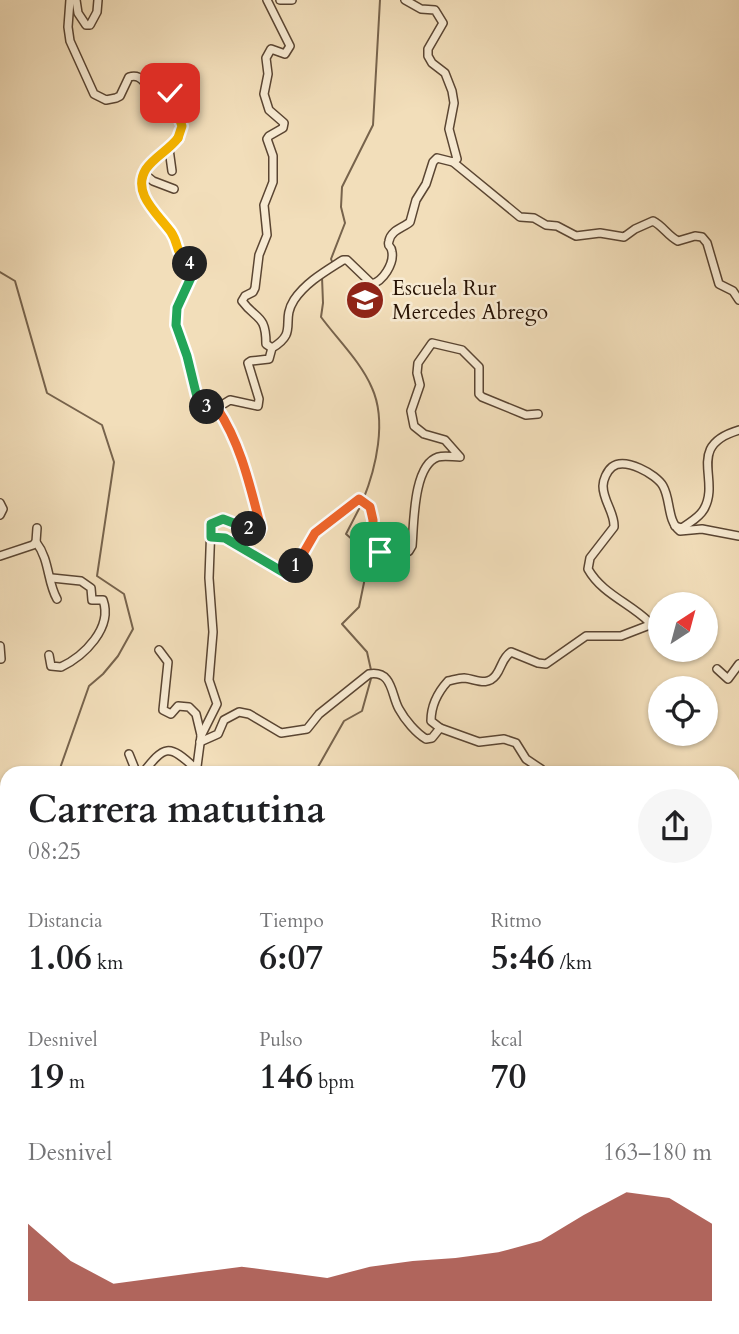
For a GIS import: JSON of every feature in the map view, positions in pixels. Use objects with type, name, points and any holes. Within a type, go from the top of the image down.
[{"type":"street","points":[[70,0],[70,41],[94,94],[106,100],[116,98],[120,96],[129,77],[136,75],[149,87],[173,96],[182,126],[169,149],[147,169],[141,184],[146,201],[171,233],[181,258],[195,268],[177,308],[176,325],[197,397],[208,408],[217,408],[230,400],[258,406],[259,399],[248,363],[269,359],[272,348],[286,338],[287,317],[294,300],[312,280],[343,260],[349,261],[372,284],[379,282],[385,275],[392,255],[389,238],[410,222],[416,200],[426,184],[433,162],[441,158],[453,162],[520,218],[534,218],[576,236],[600,233],[624,237],[653,221],[678,241],[695,236],[702,237],[707,243],[719,284],[733,291],[739,300]]},
{"type":"street","points":[[76,0],[80,17],[86,25],[90,25],[97,12],[98,0]]},
{"type":"street","points":[[267,0],[285,31],[290,46],[285,54],[271,49],[266,58],[266,103],[269,110],[284,122],[283,128],[267,139],[273,156],[273,182],[263,209],[267,234],[259,255],[255,288],[242,301],[260,317],[265,327],[266,344],[272,348]]},
{"type":"street","points":[[280,0],[292,0]]},
{"type":"street","points":[[405,0],[421,9],[435,10],[443,23],[428,49],[428,56],[432,63],[445,73],[453,91],[454,103],[449,129],[457,159],[453,162]]},
{"type":"street","points":[[169,149],[172,171]]},
{"type":"street","points":[[147,169],[147,176],[153,181],[174,189]]},
{"type":"street","points":[[211,537],[225,538],[290,576],[315,533],[359,499],[370,507],[373,547],[393,556],[409,551],[412,546],[420,477],[436,457],[460,457],[445,440],[424,434],[414,426],[411,411],[420,384],[418,363],[432,343],[462,349],[479,367],[479,394],[482,397],[526,415],[538,414]]},
{"type":"street","points":[[200,739],[217,704],[209,680],[213,632],[209,578],[211,524],[223,519],[256,533],[259,533],[261,528],[240,452],[229,426],[217,408]]},
{"type":"street","points":[[675,526],[682,527],[704,509],[711,447],[720,438],[739,430]]},
{"type":"street","points":[[536,766],[526,760],[516,743],[504,738],[479,742],[440,728],[431,721],[431,712],[440,690],[448,681],[464,678],[488,681],[497,674],[505,656],[511,652],[546,664],[586,636],[621,636],[647,626],[649,622],[646,619],[593,579],[588,569],[590,558],[615,523],[605,499],[603,484],[608,471],[622,462],[631,464],[659,481],[664,487],[675,526],[684,532],[702,528],[739,536]]},
{"type":"street","points":[[0,503],[3,509],[0,515]]},
{"type":"street","points":[[37,528],[36,542],[52,578],[52,590],[57,599]]},
{"type":"street","points":[[0,556],[14,553],[36,542]]},
{"type":"street","points":[[49,655],[51,666],[61,667],[89,647],[99,631],[104,607],[103,600],[92,600],[91,588],[81,581],[52,578]]},
{"type":"street","points":[[0,646],[1,659]]},
{"type":"street","points":[[159,650],[168,662],[163,710],[170,714],[178,706],[189,707],[196,714],[200,739],[197,766]]},
{"type":"street","points":[[717,669],[728,678],[739,664]]},
{"type":"street","points":[[200,739],[218,734],[225,720],[239,712],[249,714],[281,733],[307,729],[319,714],[369,674],[375,673],[391,685],[399,709],[419,735],[426,739],[432,738],[440,728]]},
{"type":"street","points":[[148,766],[160,751],[164,750],[174,752],[190,766]]},
{"type":"street","points":[[129,754],[133,766]]},
{"type":"waterway","points":[[333,264],[331,259],[345,223],[341,207],[342,187],[373,125],[380,0]]},
{"type":"waterway","points":[[0,272],[15,281],[47,393],[102,425],[114,462],[97,576],[124,594],[133,629],[118,656],[89,686],[61,766]]},
{"type":"waterway","points":[[322,277],[321,317],[362,369],[372,388],[379,415],[376,459],[363,500]]},
{"type":"waterway","points":[[361,505],[346,534],[362,548],[367,568],[359,607],[342,624],[367,652],[371,670]]},
{"type":"waterway","points":[[319,766],[344,721],[362,711],[372,675]]},
{"type":"place","name":"Escuela Rur Mercedes Abrego","points":[[365,300]]},
{"type":"route","points":[[170,93],[182,126],[181,132],[169,149],[147,169],[141,184],[146,201],[171,233],[181,258],[195,268],[177,308],[176,325],[197,397],[208,408],[217,408],[229,426],[245,466],[261,528],[259,533],[256,533],[223,519],[211,524],[211,537],[221,536],[290,576],[315,533],[359,499],[370,507],[373,547],[380,552]]}]
